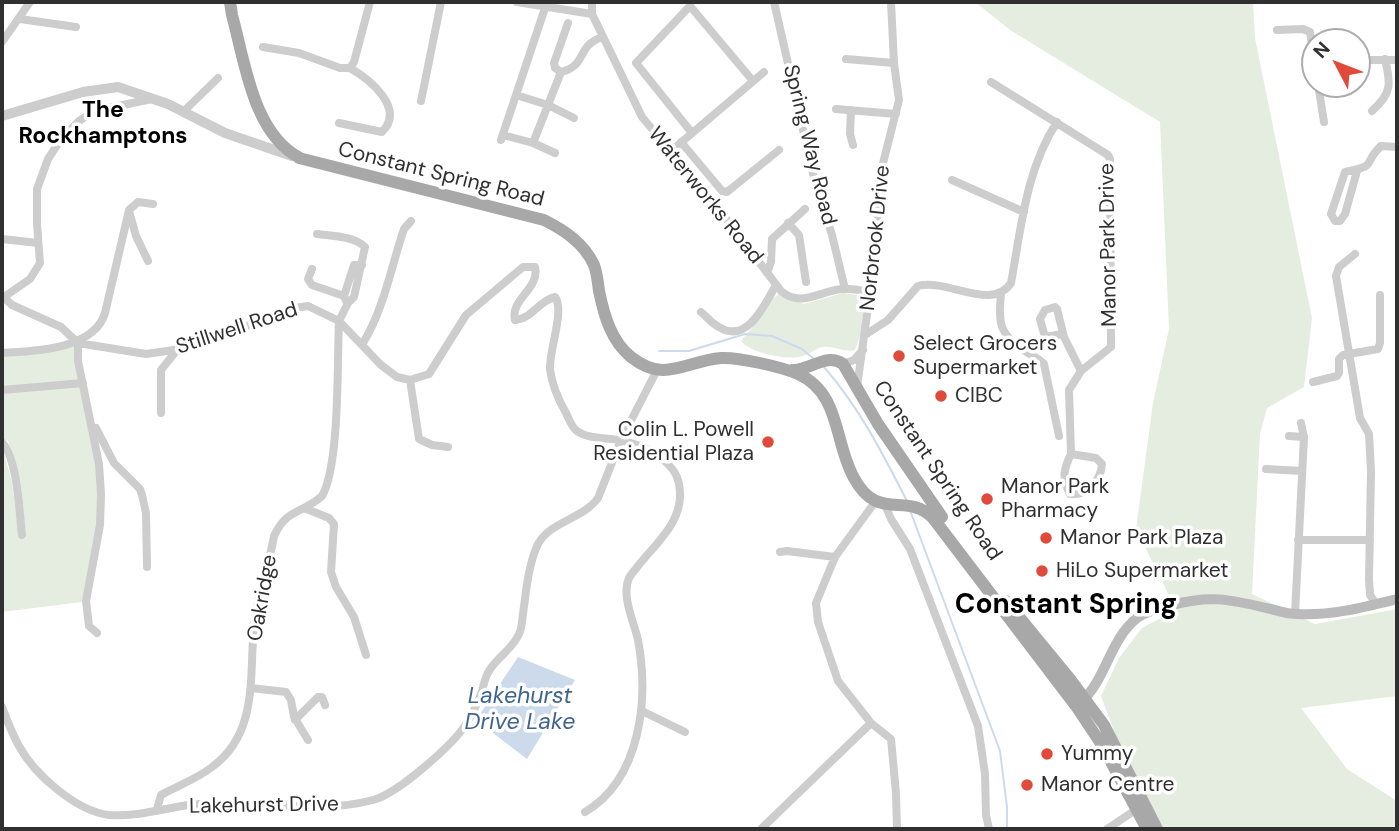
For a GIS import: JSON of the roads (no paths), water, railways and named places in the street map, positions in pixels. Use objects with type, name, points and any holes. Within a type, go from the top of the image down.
[{"type":"main road","points":[[230,2],[264,122],[275,140],[288,152],[300,158]]},
{"type":"main road","name":"Constant Spring Road","points":[[300,158],[544,220],[564,230],[584,249],[594,267],[603,311],[621,348],[641,363],[657,370]]},
{"type":"main road","points":[[657,370],[680,369],[707,360],[734,358],[801,376],[823,393]]},
{"type":"main road","points":[[778,369],[800,370],[835,359],[843,364]]},
{"type":"main road","name":"Constant Spring Road","points":[[843,364],[919,486],[1080,702]]},
{"type":"main road","points":[[816,365],[814,380],[831,406],[853,478],[865,494],[880,503],[909,506],[919,494],[878,424]]},
{"type":"main road","name":"Constant Spring Road","points":[[909,506],[933,518],[1080,702],[1104,725],[1147,829]]},
{"type":"main road","points":[[1080,702],[1127,629],[1147,612],[1190,600],[1214,598],[1294,614],[1320,614],[1397,599]]},
{"type":"main road","name":"Constant Spring Road","points":[[1140,807],[1157,829]]},
{"type":"street","points":[[2,42],[30,2]]},
{"type":"street","points":[[350,68],[370,2]]},
{"type":"street","points":[[421,101],[441,2]]},
{"type":"street","points":[[518,2],[592,15],[592,2]]},
{"type":"street","name":"Spring Way Road","points":[[774,2],[814,178],[845,289]]},
{"type":"street","name":"Norbrook Drive","points":[[857,387],[871,292],[879,178],[896,114],[898,86],[891,2]]},
{"type":"street","points":[[546,5],[502,137],[533,143],[555,153]]},
{"type":"street","points":[[692,133],[636,63],[690,6],[753,81]]},
{"type":"street","name":"Waterworks Road","points":[[592,15],[642,117],[787,296],[803,300],[845,289],[871,292]]},
{"type":"street","points":[[20,19],[76,27]]},
{"type":"street","points":[[561,72],[555,68],[554,63],[568,23]]},
{"type":"street","points":[[1277,30],[1301,29]]},
{"type":"street","points":[[533,143],[561,72],[576,65],[587,44],[602,37]]},
{"type":"street","points":[[263,47],[299,53],[340,68],[350,68],[381,91],[389,111],[387,127],[382,132],[339,123]]},
{"type":"street","points":[[846,59],[894,63]]},
{"type":"street","points":[[1372,111],[1387,93],[1389,77],[1385,59]]},
{"type":"street","points":[[1371,60],[1397,60]]},
{"type":"street","points":[[670,152],[764,72]]},
{"type":"street","points":[[183,112],[218,78]]},
{"type":"street","name":"Manor Park Drive","points":[[991,82],[1108,155],[1111,163],[1111,347],[1082,371],[1069,390],[1071,454]]},
{"type":"street","points":[[2,116],[83,92],[111,87],[153,99],[225,133],[300,158]]},
{"type":"street","points":[[516,95],[548,105],[574,118]]},
{"type":"street","points":[[1320,98],[1324,122]]},
{"type":"street","points":[[3,297],[30,279],[40,263],[37,189],[48,159],[61,139],[94,111],[153,99]]},
{"type":"street","points":[[836,109],[896,114]]},
{"type":"street","points":[[851,110],[850,134],[853,145]]},
{"type":"street","points":[[865,335],[888,320],[918,286],[931,285],[990,295],[1000,294],[1012,283],[1032,176],[1042,149],[1057,122]]},
{"type":"street","points":[[681,142],[722,191],[727,192],[779,150]]},
{"type":"street","points":[[1357,171],[1345,214],[1340,221],[1335,221],[1331,214],[1343,174],[1368,166],[1381,146],[1397,147]]},
{"type":"street","points":[[952,180],[1024,212]]},
{"type":"street","points":[[2,353],[78,343],[96,328],[103,318],[129,210],[138,202],[153,204]]},
{"type":"street","points":[[767,273],[771,262],[772,239],[805,209]]},
{"type":"street","points":[[129,210],[136,236],[148,261]]},
{"type":"street","points":[[363,343],[380,308],[404,229],[411,221]]},
{"type":"street","points":[[789,223],[799,235],[806,282]]},
{"type":"street","points":[[312,269],[308,279],[312,285],[346,300],[354,297],[365,247],[361,243],[317,234]]},
{"type":"street","points":[[2,239],[38,243]]},
{"type":"street","points":[[1354,254],[1339,267],[1336,276],[1360,418],[1369,435],[1368,580],[1370,595],[1376,604]]},
{"type":"street","points":[[448,447],[427,443],[417,435],[410,380],[429,374],[466,315],[523,267],[535,267],[537,275],[515,307],[515,320],[527,317],[547,299],[555,297],[559,308],[551,344],[550,368],[554,392],[578,431],[592,437],[621,440],[640,446],[675,470],[681,501],[676,517],[663,538],[628,579],[626,596],[638,644],[642,711],[625,769],[616,785],[600,803],[585,812]]},
{"type":"street","points":[[701,312],[720,329],[738,330],[755,320],[776,285]]},
{"type":"street","points":[[1000,294],[1002,330],[1020,348],[1044,363],[1059,436]]},
{"type":"street","points":[[1313,382],[1337,376],[1339,359],[1349,354],[1373,351],[1380,346],[1380,295]]},
{"type":"street","name":"Stillwell Road","points":[[3,297],[12,306],[61,327],[78,343],[146,354],[206,343],[299,306],[315,308],[339,321],[363,343],[381,365],[397,377],[410,380]]},
{"type":"street","points":[[339,321],[346,300]]},
{"type":"street","name":"Oakridge","points":[[157,810],[160,795],[213,767],[228,752],[243,729],[249,708],[256,613],[274,536],[279,524],[288,515],[323,496],[328,481],[335,412],[339,321]]},
{"type":"street","points":[[1063,334],[1082,371]]},
{"type":"street","points":[[78,343],[76,351],[92,423],[101,494],[100,524],[86,601],[89,626],[97,633]]},
{"type":"street","points":[[161,413],[161,370],[177,350]]},
{"type":"street","points":[[843,364],[855,360],[863,350]]},
{"type":"street","points":[[621,440],[657,370]]},
{"type":"street","points":[[2,388],[57,382],[63,385],[83,383]]},
{"type":"street","points":[[92,423],[114,463],[140,489],[146,513],[147,568]]},
{"type":"street","points":[[1294,614],[1304,437],[1301,423]]},
{"type":"street","points":[[1289,436],[1304,437]]},
{"type":"street","name":"Lakehurst Drive","points":[[2,707],[25,755],[66,796],[85,808],[107,815],[133,815],[208,803],[308,807],[349,805],[376,800],[415,776],[466,726],[490,668],[510,649],[520,633],[530,570],[538,545],[551,529],[593,505],[621,440]]},
{"type":"street","points":[[2,442],[5,444],[15,481],[22,535]]},
{"type":"street","points":[[1071,454],[1096,458],[1102,464],[1097,481],[1074,495],[1070,495],[1064,479],[1064,469],[1071,454]]},
{"type":"street","points":[[1266,469],[1302,471]]},
{"type":"street","points":[[897,829],[897,793],[891,739],[871,723],[838,681],[818,622],[816,603],[835,557],[880,503],[911,549],[978,726],[989,829]]},
{"type":"street","points":[[304,508],[328,518],[334,524],[331,572],[336,587],[354,617],[366,655]]},
{"type":"street","points":[[1298,540],[1370,540]]},
{"type":"street","points":[[780,552],[835,557]]},
{"type":"street","points":[[251,688],[286,692],[291,700],[295,720],[308,740]]},
{"type":"street","points":[[295,720],[318,696],[322,697],[325,705]]},
{"type":"street","points":[[642,711],[685,732]]},
{"type":"street","points":[[761,829],[871,723]]},
{"type":"street","points":[[1107,829],[1140,807]]},
{"type":"water","name":"Lakehurst Drive Lake","points":[[518,657],[575,680],[527,759],[476,720]]},
{"type":"waterway","points":[[659,351],[689,351],[745,334],[772,336],[802,349],[814,359]]},
{"type":"waterway","points":[[824,367],[859,415],[907,501]]},
{"type":"waterway","points":[[911,513],[1000,751],[1007,829]]},
{"type":"place","name":"Select Grocers Supermarket","points":[[899,356]]},
{"type":"place","name":"CIBC","points":[[941,396]]},
{"type":"place","name":"Colin L. Powell Residential Plaza","points":[[768,442]]},
{"type":"place","name":"Manor Park Pharmacy","points":[[987,499]]},
{"type":"place","name":"Manor Park Plaza","points":[[1046,538]]},
{"type":"place","name":"HiLo Supermarket","points":[[1042,571]]},
{"type":"place","name":"Yummy","points":[[1047,754]]},
{"type":"place","name":"Manor Centre","points":[[1027,785]]},
{"type":"district","name":"The Rockhamptons","points":[[103,124]]},
{"type":"district","name":"Constant Spring","points":[[1066,606]]}]
